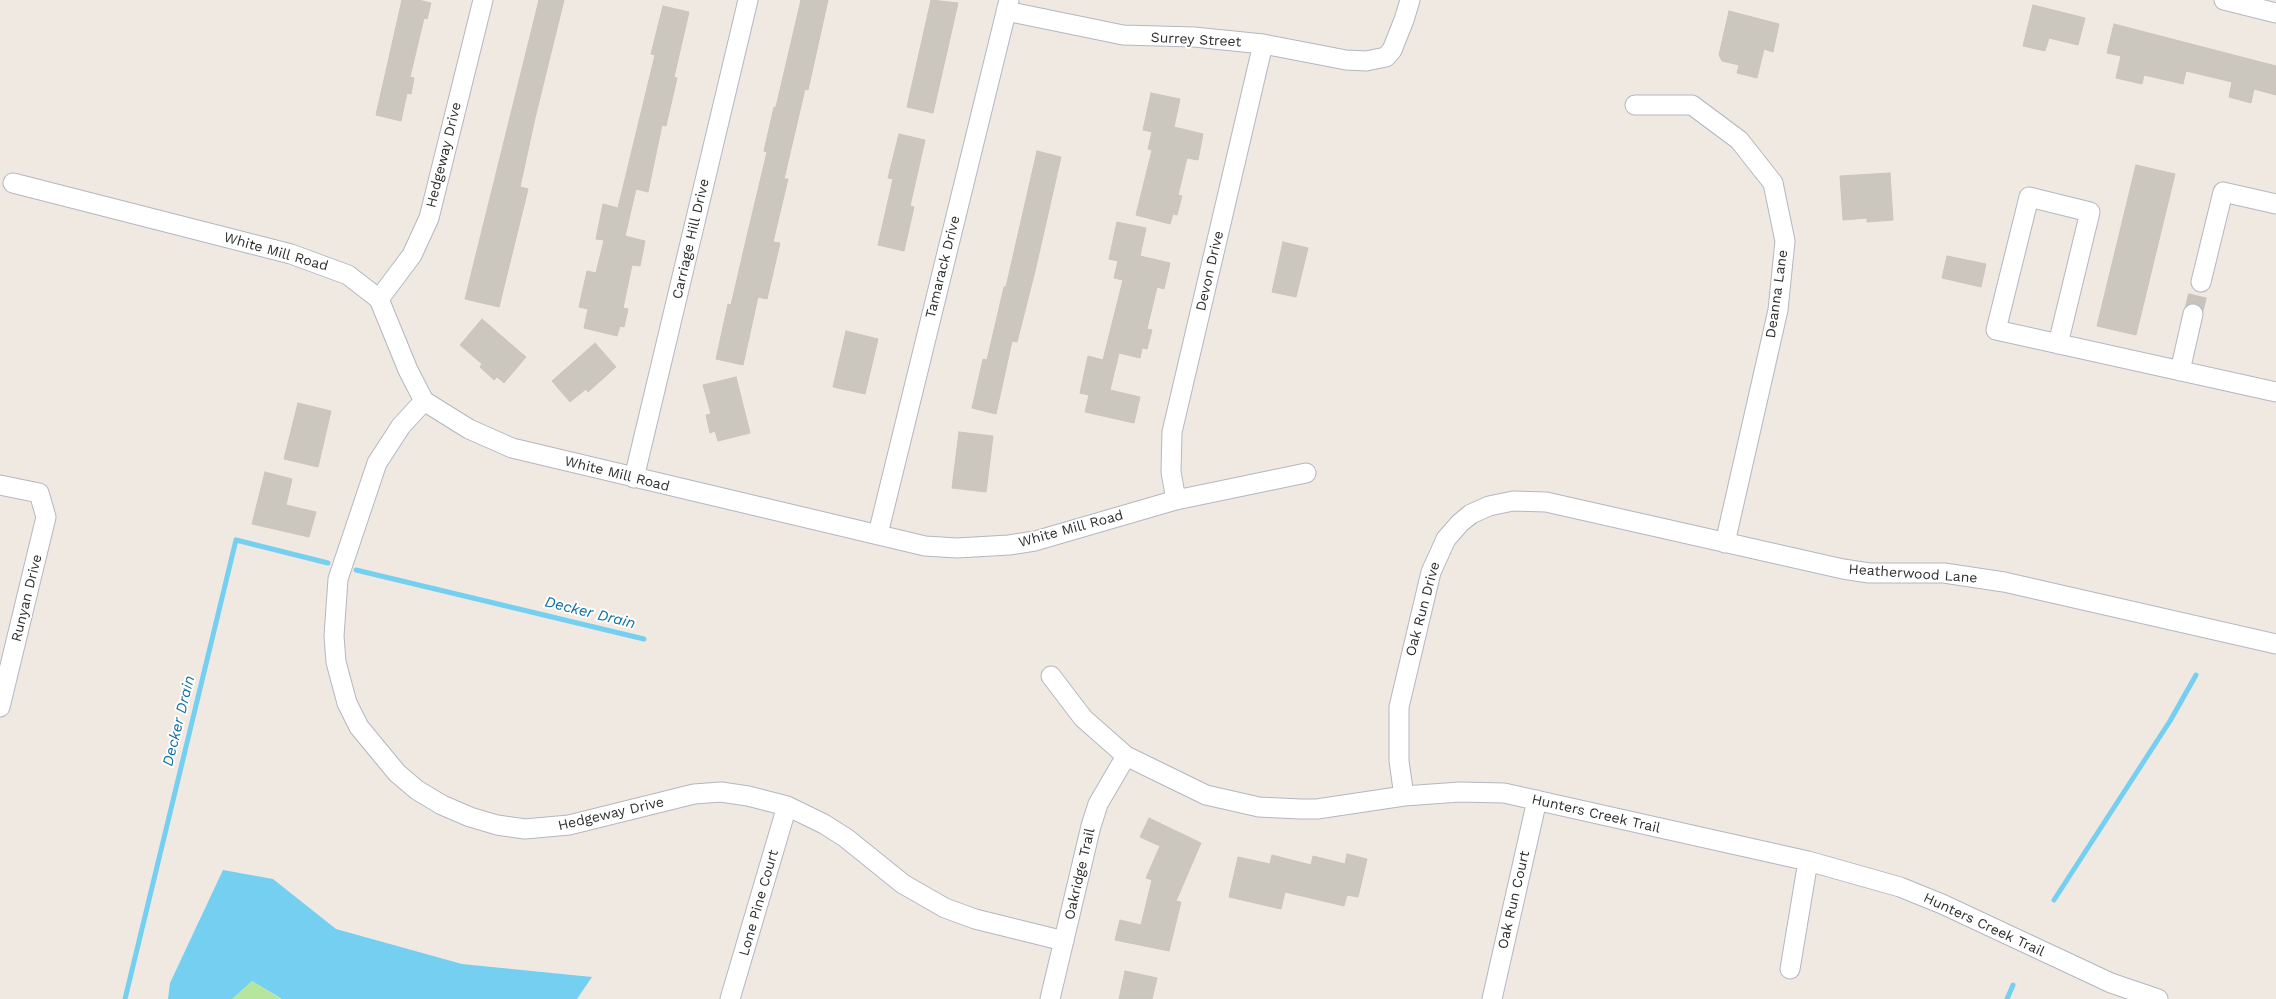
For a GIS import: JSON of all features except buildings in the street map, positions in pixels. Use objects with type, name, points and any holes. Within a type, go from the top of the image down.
[{"type":"street","name":"Hedgeway Drive","points":[[380,299],[412,255],[429,218],[482,0]]},
{"type":"street","name":"Carriage Hill Drive","points":[[634,478],[748,0]]},
{"type":"street","name":"Surrey Street","points":[[1008,5],[1123,35],[1194,37],[1263,44],[1346,60],[1366,61],[1386,57],[1395,43],[1410,0]]},
{"type":"street","points":[[2230,1],[2276,13]]},
{"type":"street","name":"Tamarack Drive","points":[[878,534],[1008,5]]},
{"type":"street","name":"Devon Drive","points":[[1176,500],[1171,472],[1172,432],[1263,44]]},
{"type":"street","name":"Deanna Lane","points":[[1635,105],[1692,105],[1739,140],[1773,183],[1785,241],[1778,310],[1725,543]]},
{"type":"street","name":"White Mill Road","points":[[14,183],[323,264],[348,275],[380,299]]},
{"type":"street","points":[[2201,282],[2224,192],[2276,204]]},
{"type":"street","points":[[2058,344],[2090,212],[2029,197],[1996,330],[2058,344],[2276,392]]},
{"type":"street","points":[[380,299],[408,370],[424,401]]},
{"type":"street","points":[[2180,371],[2193,314]]},
{"type":"street","name":"Hedgeway Drive","points":[[424,401],[401,426],[377,463],[338,579],[334,636],[336,662],[347,703],[359,728],[397,773],[417,790],[442,805],[497,825],[525,829],[569,825],[694,794],[708,792],[748,796],[787,806],[824,824],[846,838],[903,884],[945,908],[975,918],[1064,940]]},
{"type":"street","name":"White Mill Road","points":[[424,401],[469,429],[512,448],[925,546],[957,548],[1009,545],[1059,536],[1176,500],[1306,473]]},
{"type":"street","name":"Runyan Drive","points":[[0,485],[39,493],[46,517],[0,707]]},
{"type":"street","name":"Oak Run Drive","points":[[1404,796],[1399,761],[1399,708],[1430,572],[1446,539],[1471,514],[1492,505],[1524,500],[1546,502],[1579,510]]},
{"type":"street","name":"Heatherwood Lane","points":[[1579,510],[1869,573],[1944,574],[2004,582],[2276,644]]},
{"type":"street","name":"Hunters Creek Trail","points":[[1051,676],[1083,718],[1126,756],[1206,795],[1259,807],[1317,809],[1404,796],[1482,791],[1504,793],[1537,800],[1808,861],[1900,887],[1942,904],[2111,983],[2158,999]]},
{"type":"street","name":"Oakridge Trail","points":[[1050,999],[1096,811],[1112,778],[1126,756]]},
{"type":"street","name":"Oak Run Court","points":[[1492,999],[1537,800]]},
{"type":"street","name":"Lone Pine Court","points":[[730,999],[787,806]]},
{"type":"street","points":[[1790,969],[1808,861]]},
{"type":"green space","points":[[252,981],[281,999],[232,999]]},
{"type":"water","points":[[223,870],[273,879],[336,929],[462,964],[592,977],[577,999],[282,999],[252,981],[232,999],[168,999],[170,983]]},
{"type":"waterway","name":"Decker Drain","points":[[125,999],[236,540],[328,563]]},
{"type":"waterway","name":"Decker Drain","points":[[356,570],[644,639]]},
{"type":"waterway","points":[[2054,900],[2170,721],[2196,675]]},
{"type":"waterway","points":[[2007,999],[2013,985]]},
{"type":"tunnel","points":[[2193,314],[2201,282]]}]
